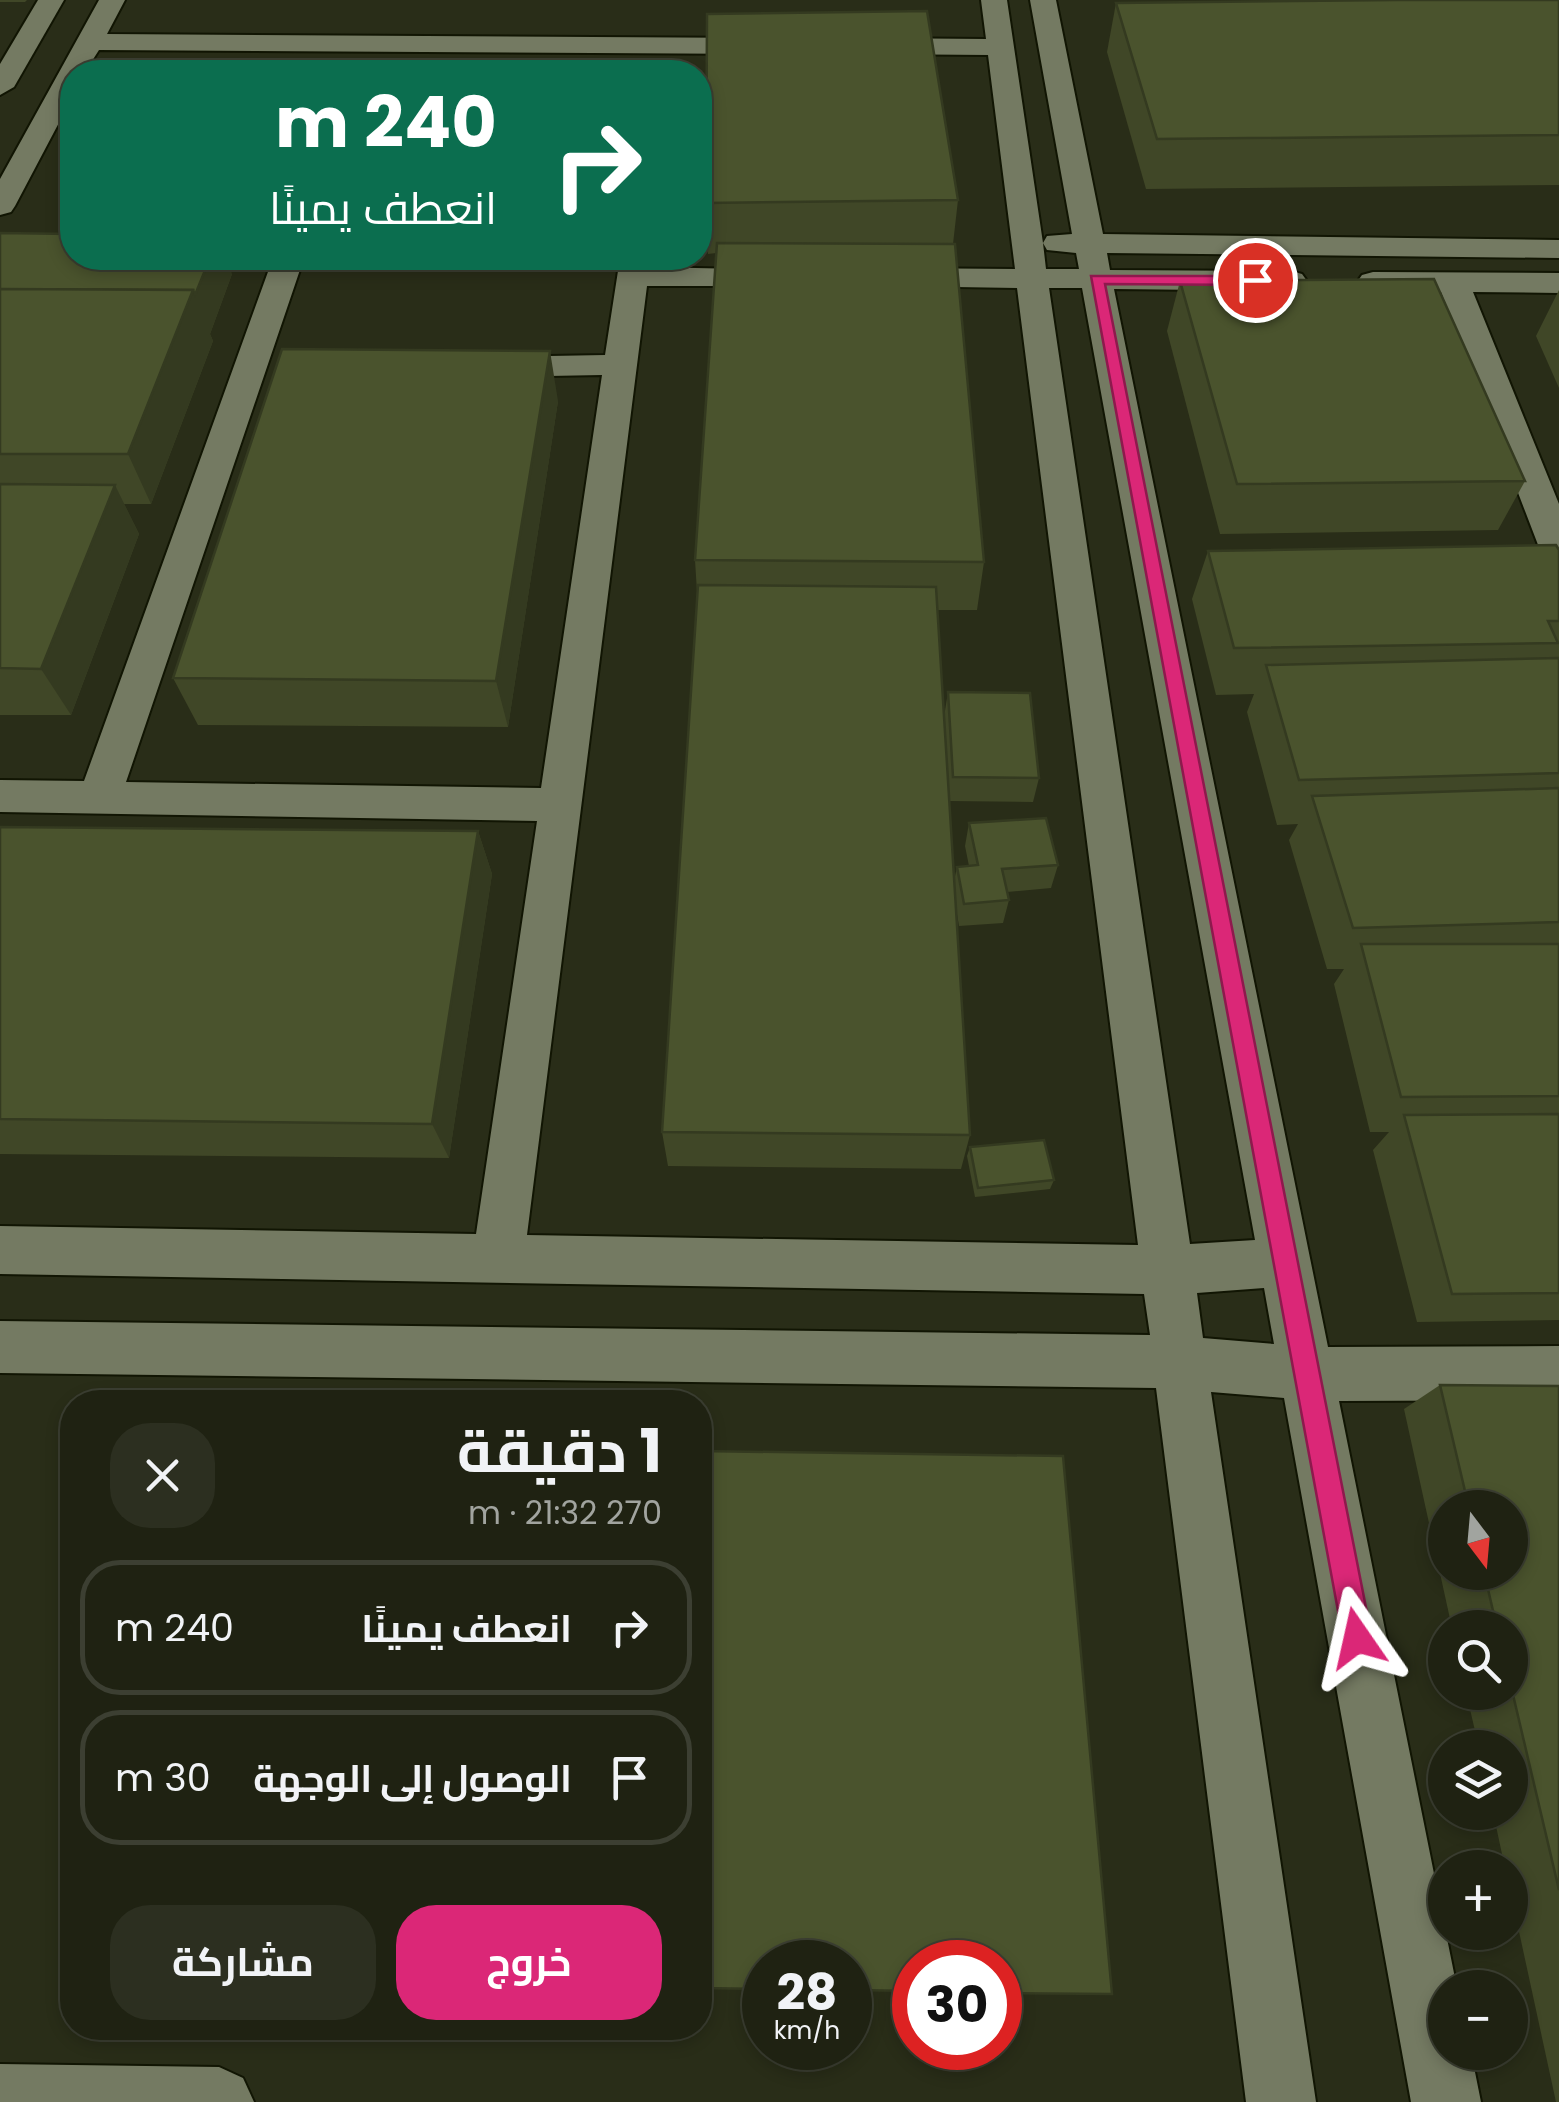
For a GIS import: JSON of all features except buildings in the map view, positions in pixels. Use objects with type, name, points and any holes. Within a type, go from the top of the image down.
[{"type":"street","points":[[0,87],[51,0]]},
{"type":"street","points":[[80,60],[112,0]]},
{"type":"street","points":[[994,0],[1280,2102]]},
{"type":"street","points":[[1043,0],[1446,2102]]},
{"type":"street","points":[[90,42],[363,43],[663,59],[803,46]]},
{"type":"street","points":[[357,60],[363,43]]},
{"type":"street","points":[[842,46],[1001,47]]},
{"type":"street","points":[[0,206],[60,97]]},
{"type":"street","points":[[871,277],[1028,261],[1559,249]]},
{"type":"street","points":[[1093,261],[1324,281],[1559,283]]},
{"type":"street","points":[[98,798],[284,270]]},
{"type":"street","points":[[498,1259],[634,270]]},
{"type":"street","points":[[687,270],[812,277]]},
{"type":"street","points":[[1453,282],[1557,541]]},
{"type":"street","points":[[464,368],[620,365]]},
{"type":"street","points":[[248,371],[287,371]]},
{"type":"street","points":[[0,796],[560,806]]},
{"type":"street","points":[[0,1250],[1167,1270],[1285,1262]]},
{"type":"street","points":[[0,1347],[1178,1362],[1306,1374],[1559,1373]]},
{"type":"street","points":[[0,2098],[219,2102]]},
{"type":"route","points":[[1255,280],[1096,279],[1357,1638]]}]
